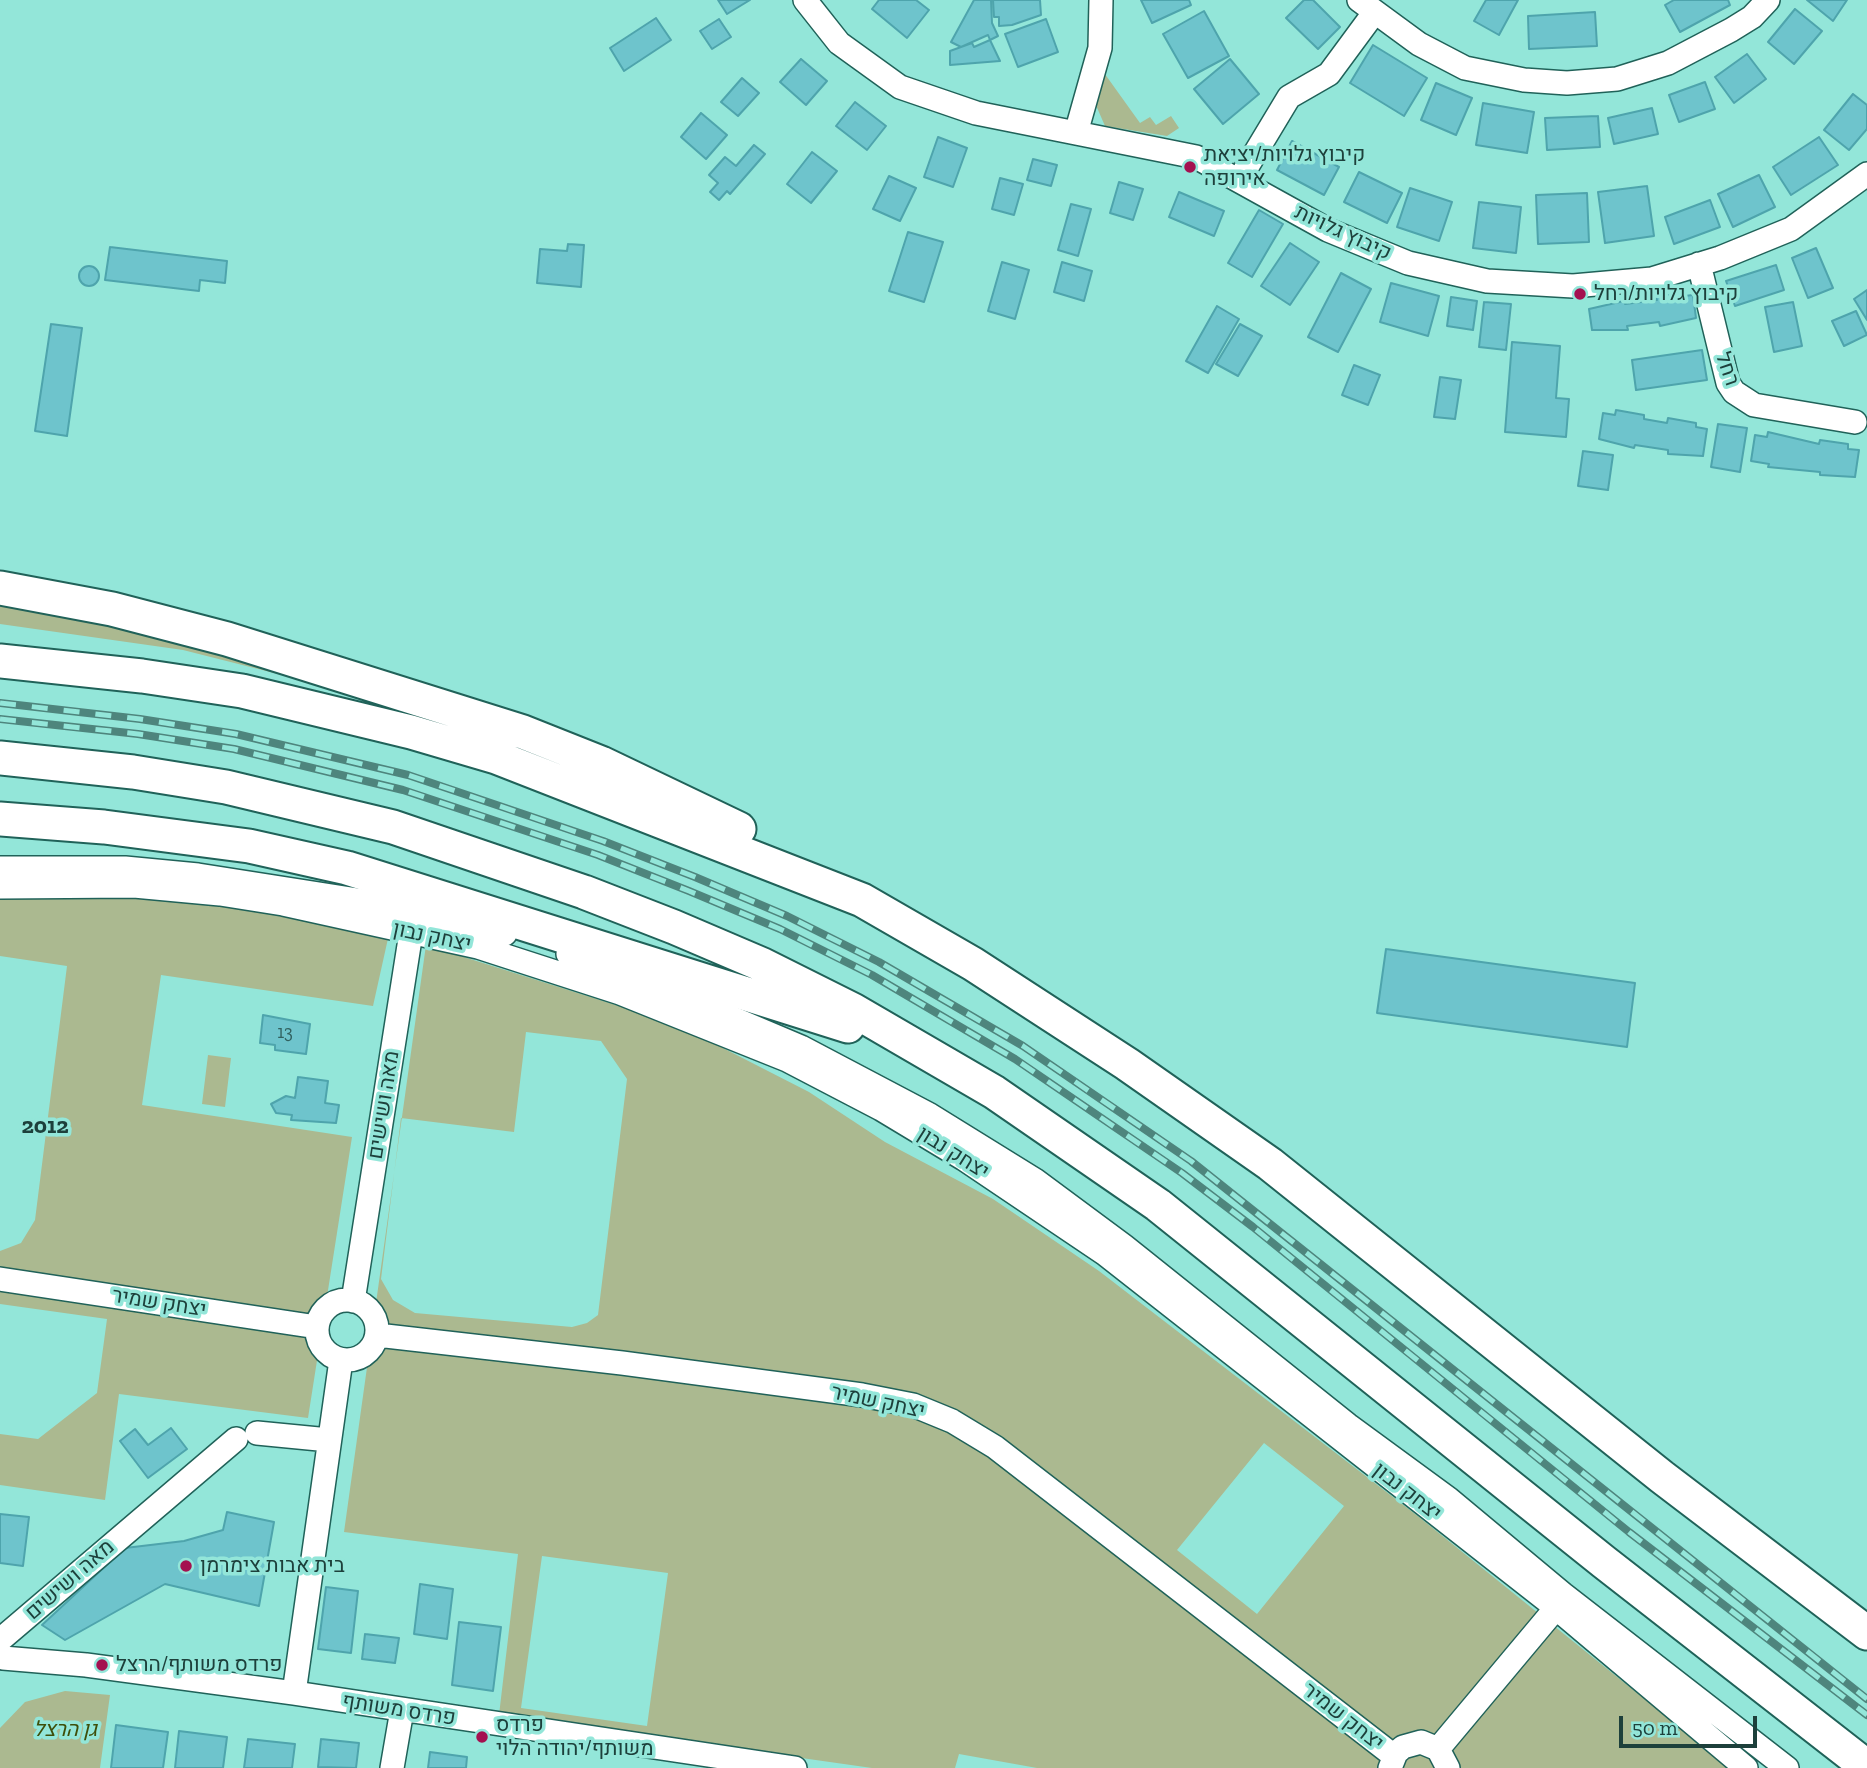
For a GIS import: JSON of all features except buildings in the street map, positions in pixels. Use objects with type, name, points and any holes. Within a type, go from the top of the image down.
[{"type":"highway","points":[[0,588],[112,609],[228,639],[523,732],[601,764],[743,831],[973,964],[1105,1050],[1270,1164],[1662,1477],[1867,1633]]},
{"type":"highway","points":[[0,662],[142,676],[242,691],[411,732],[496,757],[862,900]]},
{"type":"highway","points":[[0,758],[133,772],[226,787],[393,827],[584,892],[674,927],[764,965],[927,1051],[1078,1147],[1228,1258],[1604,1562],[1867,1767]]},
{"type":"highway","points":[[0,819],[104,827],[249,846],[347,868],[927,1051]]},
{"type":"street","name":"קיבוץ גלויות","points":[[805,0],[839,43],[900,87],[976,113],[1196,157],[1328,230],[1408,263],[1487,281],[1573,286],[1652,279],[1791,229],[1867,174]]},
{"type":"street","points":[[1076,133],[1100,48],[1101,0]]},
{"type":"street","points":[[1239,180],[1289,97],[1329,74],[1367,6],[1419,44],[1465,68],[1524,80],[1567,83],[1617,79],[1668,63],[1752,17],[1768,0]]},
{"type":"street","name":"רחל","points":[[1699,264],[1728,383],[1734,392],[1754,405],[1855,422]]},
{"type":"street","name":"יצחק נבון","points":[[0,868],[125,868],[198,874],[415,909],[527,940],[638,978],[801,1047],[930,1115],[1035,1180],[1134,1254],[1348,1425],[1448,1499],[1573,1602],[1787,1768]]},
{"type":"street","name":"יצחק נבון","points":[[0,887],[134,886],[220,894],[283,904],[478,947],[543,966],[645,1002],[787,1059],[881,1109],[964,1159],[1105,1254],[1556,1608],[1746,1768]]},
{"type":"street","name":"מאה ושישים","points":[[353,1301],[415,909]]},
{"type":"street","name":"יצחק שמיר","points":[[0,1279],[317,1327]]},
{"type":"street","points":[[339,1301],[353,1301],[368,1309],[373,1316],[377,1335],[366,1354],[354,1360],[341,1360],[320,1345],[317,1327],[328,1308],[339,1301]]},
{"type":"street","name":"יצחק שמיר","points":[[377,1335],[622,1363],[862,1395],[913,1405],[952,1421],[995,1447],[1392,1762]]},
{"type":"street","points":[[294,1693],[341,1360]]},
{"type":"street","name":"מאה ושישים","points":[[1,1656],[247,1436],[329,1440]]},
{"type":"street","points":[[1392,1762],[1412,1743],[1430,1744],[1443,1759],[1556,1608]]},
{"type":"street","name":"פרדס משותף","points":[[1,1656],[294,1693],[402,1710],[634,1757],[795,1768]]},
{"type":"street","points":[[391,1768],[402,1710]]},
{"type":"green space","points":[[1102,70],[1140,123],[1150,117],[1156,125],[1171,116],[1179,128],[1167,136],[1105,126],[1095,103]]},
{"type":"green space","points":[[0,600],[110,620],[389,702],[183,650],[0,624]]},
{"type":"green space","points":[[0,865],[389,934],[373,1006],[161,975],[142,1105],[352,1137],[308,1418],[119,1394],[105,1500],[0,1485],[0,1434],[38,1439],[97,1393],[107,1319],[0,1304],[0,1251],[21,1243],[35,1220],[67,966],[0,956]]},
{"type":"green space","points":[[426,945],[676,1024],[809,1092],[885,1142],[993,1199],[1099,1271],[1419,1517],[1730,1768],[1037,1768],[959,1754],[955,1768],[872,1768],[499,1715],[518,1554],[344,1532],[394,1172],[381,1279],[393,1300],[415,1313],[572,1327],[587,1323],[598,1315],[627,1079],[601,1041],[526,1032],[514,1132],[402,1118]],"holes":[[[1264,1443],[1344,1506],[1257,1614],[1177,1550]],[[542,1556],[668,1573],[647,1726],[521,1708]]]},
{"type":"green space","points":[[208,1055],[231,1058],[225,1107],[202,1104]]},
{"type":"green space","name":"גן הרצל","points":[[65,1691],[110,1695],[100,1768],[0,1768],[0,1728],[25,1702]]},
{"type":"railway","points":[[0,703],[140,719],[236,734],[408,775],[603,841],[695,877],[787,916],[879,962],[1023,1046],[1191,1161],[1867,1699]]},
{"type":"railway","points":[[0,719],[138,734],[234,749],[403,790],[598,855],[780,929],[872,975],[1015,1059],[1182,1173],[1253,1227],[1629,1532],[1867,1715]]},
{"type":"place","name":"קיבוץ גלויות/יציאת אירופה","points":[[1190,167]]},
{"type":"place","name":"קיבוץ גלויות/רחל","points":[[1580,294]]},
{"type":"place","name":"בית אבות צימרמן","points":[[186,1566]]},
{"type":"place","name":"פרדס משותף/הרצל","points":[[102,1665]]},
{"type":"place","name":"פרדס משותף/יהודה הלוי","points":[[482,1737]]},
{"type":"district","name":"2012","points":[[45,1126]]}]
